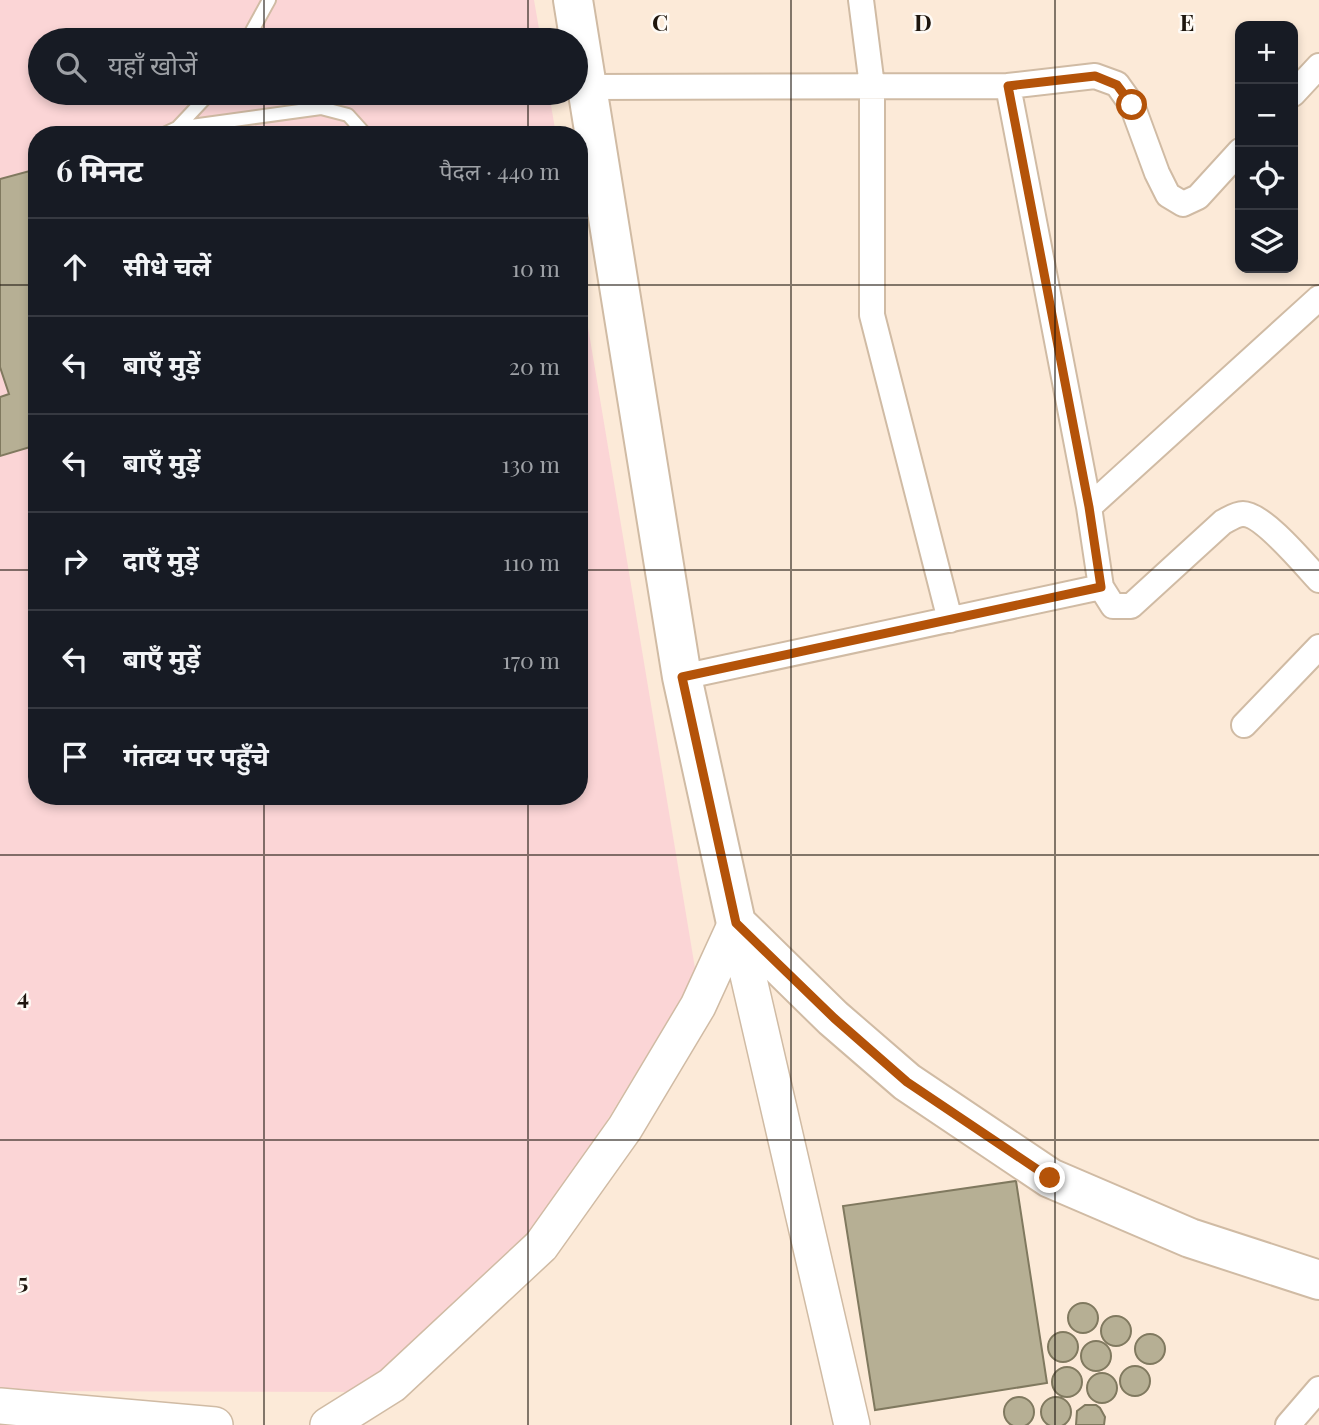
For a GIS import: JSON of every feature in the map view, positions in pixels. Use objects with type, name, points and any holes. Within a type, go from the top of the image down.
[{"type":"main road","points":[[573,0],[578,28]]},
{"type":"main road","points":[[587,105],[587,126]]},
{"type":"main road","points":[[588,145],[682,677],[736,923],[834,1018],[907,1082],[1050,1178],[1190,1238],[1319,1280]]},
{"type":"street","points":[[861,0],[872,86],[872,315],[950,620]]},
{"type":"street","points":[[1298,89],[1319,66]]},
{"type":"street","points":[[588,87],[1008,86],[1095,76],[1117,85],[1132,105],[1168,195],[1183,204],[1198,197],[1235,156]]},
{"type":"street","points":[[1008,86],[1089,507],[1101,587],[1113,606],[1131,606],[1223,522],[1245,513],[1260,520],[1317,573]]},
{"type":"street","points":[[1089,507],[1319,299]]},
{"type":"street","points":[[682,677],[1101,587]]},
{"type":"street","points":[[1244,725],[1319,647]]},
{"type":"street","points":[[328,1425],[392,1385],[541,1246],[625,1128],[698,1006],[736,923]]},
{"type":"street","points":[[736,923],[852,1425]]},
{"type":"street","points":[[1288,1425],[1319,1388]]},
{"type":"street","points":[[0,1406],[215,1425]]},
{"type":"lane","points":[[254,28],[269,0]]},
{"type":"lane","points":[[179,126],[199,105]]},
{"type":"lane","points":[[191,126],[321,108],[348,115],[358,126]]},
{"type":"shaded area","points":[[0,0],[534,0],[539,28],[28,28],[28,105],[551,105],[554,126],[28,126],[28,805],[588,805],[588,327],[696,974],[540,1231],[378,1392],[0,1391]]},
{"type":"building","points":[[28,171],[28,448],[0,456],[0,397],[9,394],[0,367],[0,179]]},
{"type":"building","points":[[1016,1181],[1047,1383],[875,1410],[843,1206]]},
{"type":"building","points":[[1083,1303],[1094,1307],[1098,1318],[1094,1329],[1083,1333],[1072,1329],[1068,1318],[1072,1307]]},
{"type":"building","points":[[1116,1316],[1127,1320],[1131,1331],[1127,1342],[1116,1346],[1105,1342],[1101,1331],[1105,1320]]},
{"type":"building","points":[[1063,1332],[1074,1336],[1078,1347],[1074,1358],[1063,1362],[1052,1358],[1048,1347],[1052,1336]]},
{"type":"building","points":[[1150,1334],[1161,1338],[1165,1349],[1161,1360],[1150,1364],[1139,1360],[1135,1349],[1139,1338]]},
{"type":"building","points":[[1096,1341],[1107,1345],[1111,1356],[1107,1367],[1096,1371],[1085,1367],[1081,1356],[1085,1345]]},
{"type":"building","points":[[1135,1366],[1146,1370],[1150,1381],[1146,1392],[1135,1396],[1124,1392],[1120,1381],[1124,1370]]},
{"type":"building","points":[[1067,1367],[1078,1371],[1082,1382],[1078,1393],[1067,1397],[1056,1393],[1052,1382],[1056,1371]]},
{"type":"building","points":[[1102,1373],[1113,1377],[1117,1388],[1113,1399],[1102,1403],[1091,1399],[1087,1388],[1091,1377]]},
{"type":"building","points":[[1013,1398],[1025,1398],[1033,1406],[1033,1418],[1025,1426],[1013,1426],[1005,1418],[1005,1406]]},
{"type":"building","points":[[1050,1398],[1062,1398],[1070,1406],[1070,1418],[1062,1426],[1050,1426],[1042,1418],[1042,1406]]},
{"type":"building","points":[[1085,1405],[1096,1405],[1100,1408],[1105,1417],[1104,1425],[1076,1425],[1077,1411]]},
{"type":"route","points":[[1050,1178],[986,1138],[907,1082],[834,1018],[736,923],[682,677],[1101,587],[1089,507],[1008,86],[1095,76],[1117,85],[1132,105]]}]
